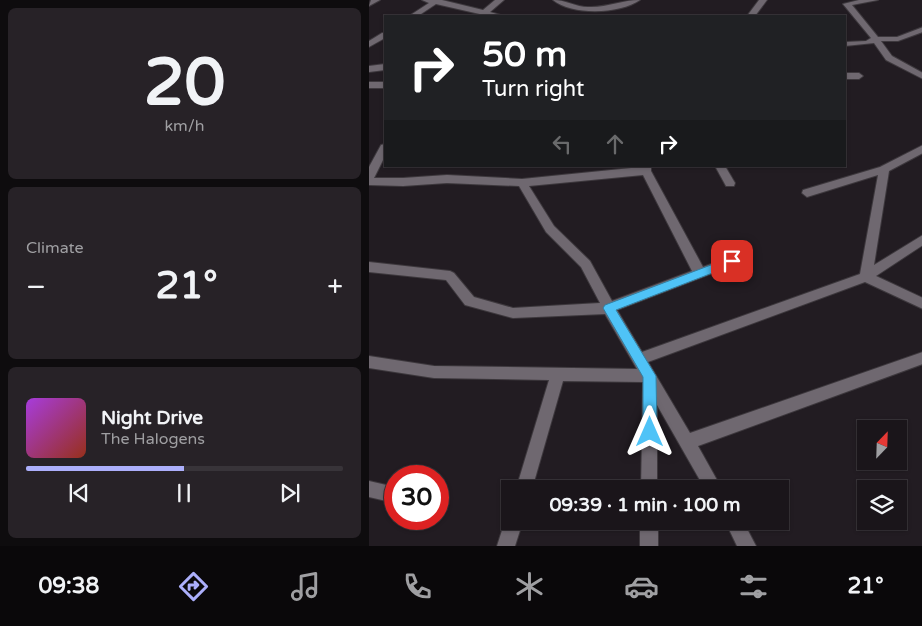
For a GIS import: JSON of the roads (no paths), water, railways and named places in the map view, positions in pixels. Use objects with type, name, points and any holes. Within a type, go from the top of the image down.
[{"type":"street","points":[[369,4],[376,0]]},
{"type":"street","points":[[426,0],[495,15]]},
{"type":"street","points":[[484,13],[500,0]]},
{"type":"street","points":[[557,0],[577,9],[594,11],[636,0]]},
{"type":"street","points":[[752,15],[763,0]]},
{"type":"street","points":[[874,0],[847,4],[876,40],[880,51],[889,59],[922,77]]},
{"type":"street","points":[[415,15],[436,1]]},
{"type":"street","points":[[572,15],[577,9]]},
{"type":"street","points":[[846,44],[899,39],[922,29]]},
{"type":"street","points":[[369,45],[384,36]]},
{"type":"street","points":[[369,69],[384,67]]},
{"type":"street","points":[[846,76],[859,76]]},
{"type":"street","points":[[369,85],[384,85]]},
{"type":"street","points":[[807,193],[884,168],[922,148]]},
{"type":"street","points":[[369,177],[384,149]]},
{"type":"street","points":[[721,167],[730,183]]},
{"type":"street","points":[[369,181],[403,182],[447,179],[522,183],[646,168],[699,274]]},
{"type":"street","points":[[866,276],[884,168]]},
{"type":"street","points":[[522,183],[550,229],[586,264],[609,308],[709,480]]},
{"type":"street","points":[[639,359],[866,276],[895,260],[922,239]]},
{"type":"street","points":[[369,267],[450,276],[470,301],[513,314],[609,308],[732,261]]},
{"type":"street","points":[[866,276],[922,304]]},
{"type":"street","points":[[687,442],[922,358]]},
{"type":"street","points":[[369,362],[434,372],[650,376]]},
{"type":"street","points":[[526,480],[558,374]]},
{"type":"street","points":[[649,480],[650,376]]},
{"type":"street","points":[[369,490],[384,493]]},
{"type":"street","points":[[506,546],[511,530]]},
{"type":"street","points":[[649,530],[649,546]]},
{"type":"street","points":[[738,530],[747,546]]}]
